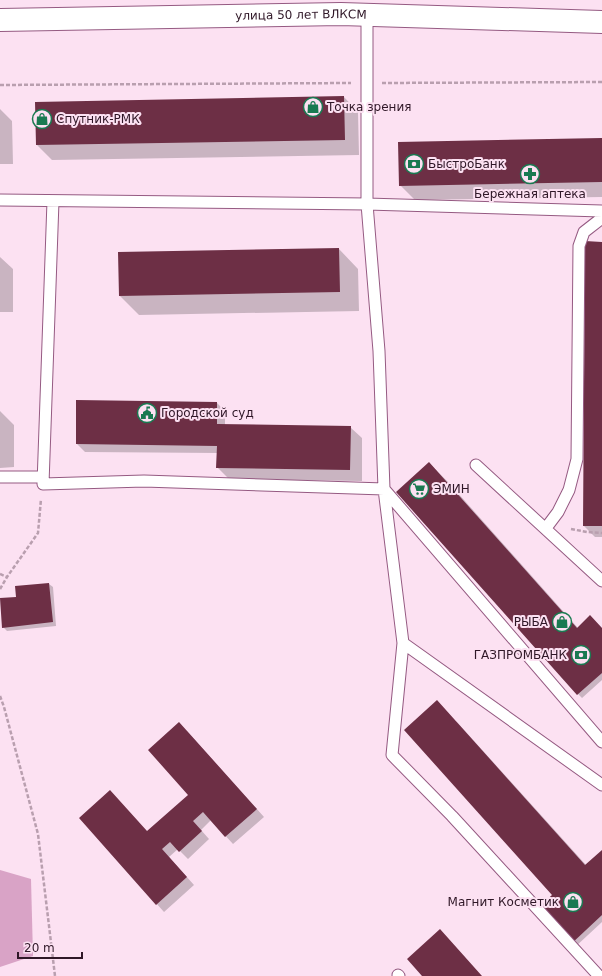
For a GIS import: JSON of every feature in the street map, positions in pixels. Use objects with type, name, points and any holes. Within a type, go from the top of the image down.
[{"type":"street","name":"улица 50 лет ВЛКСМ","points":[[0,20],[341,7],[367,14],[602,22]]},
{"type":"lane","points":[[367,14],[367,204],[379,351],[384,489],[403,643],[392,755],[452,816],[599,976]]},
{"type":"lane","points":[[0,200],[367,204],[602,211]]},
{"type":"lane","points":[[43,481],[53,201]]},
{"type":"lane","points":[[549,524],[558,512],[569,490],[577,460],[579,246],[584,232],[602,218]]},
{"type":"lane","points":[[476,464],[549,524],[602,581]]},
{"type":"lane","points":[[0,478],[43,481],[144,480],[384,489],[602,742]]},
{"type":"lane","points":[[403,643],[602,785]]},
{"type":"path","points":[[380,83],[602,82]]},
{"type":"path","points":[[0,85],[356,83]]},
{"type":"path","points":[[0,589],[38,533],[43,481]]},
{"type":"path","points":[[549,524],[568,529],[602,533]]},
{"type":"path","points":[[0,574],[7,577]]},
{"type":"path","points":[[0,696],[38,834],[55,976]]},
{"type":"shaded area","points":[[0,870],[31,879],[33,956],[0,967]]},
{"type":"building","points":[[344,96],[345,140],[36,145],[35,102]]},
{"type":"building","points":[[602,138],[602,182],[399,186],[398,142]]},
{"type":"building","points":[[585,241],[602,242],[602,526],[583,526]]},
{"type":"building","points":[[339,248],[340,292],[119,296],[118,252]]},
{"type":"building","points":[[76,400],[217,402],[217,424],[351,426],[350,470],[216,468],[217,446],[76,444]]},
{"type":"building","points":[[429,462],[577,628],[590,615],[602,628],[602,673],[577,695],[396,492]]},
{"type":"building","points":[[49,583],[53,622],[2,628],[0,598],[16,597],[15,586]]},
{"type":"building","points":[[437,700],[585,865],[602,850],[602,915],[570,945],[537,909],[552,895],[404,730]]},
{"type":"building","points":[[179,722],[257,809],[225,837],[203,812],[193,821],[202,831],[179,852],[170,842],[162,849],[187,877],[156,905],[79,818],[110,790],[147,831],[188,795],[148,750]]},
{"type":"building","points":[[440,929],[482,976],[422,976],[407,959]]},
{"type":"place","name":"Точка зрения","points":[[313,107]]},
{"type":"place","name":"Спутник-РМК","points":[[42,119]]},
{"type":"place","name":"БыстроБанк","points":[[414,164]]},
{"type":"place","name":"Бережная аптека","points":[[530,174]]},
{"type":"place","name":"Городской суд","points":[[147,413]]},
{"type":"place","name":"ЭМИН","points":[[419,489]]},
{"type":"place","name":"РЫБА","points":[[562,622]]},
{"type":"place","name":"ГАЗПРОМБАНК","points":[[581,655]]},
{"type":"place","name":"Магнит Косметик","points":[[573,902]]}]
